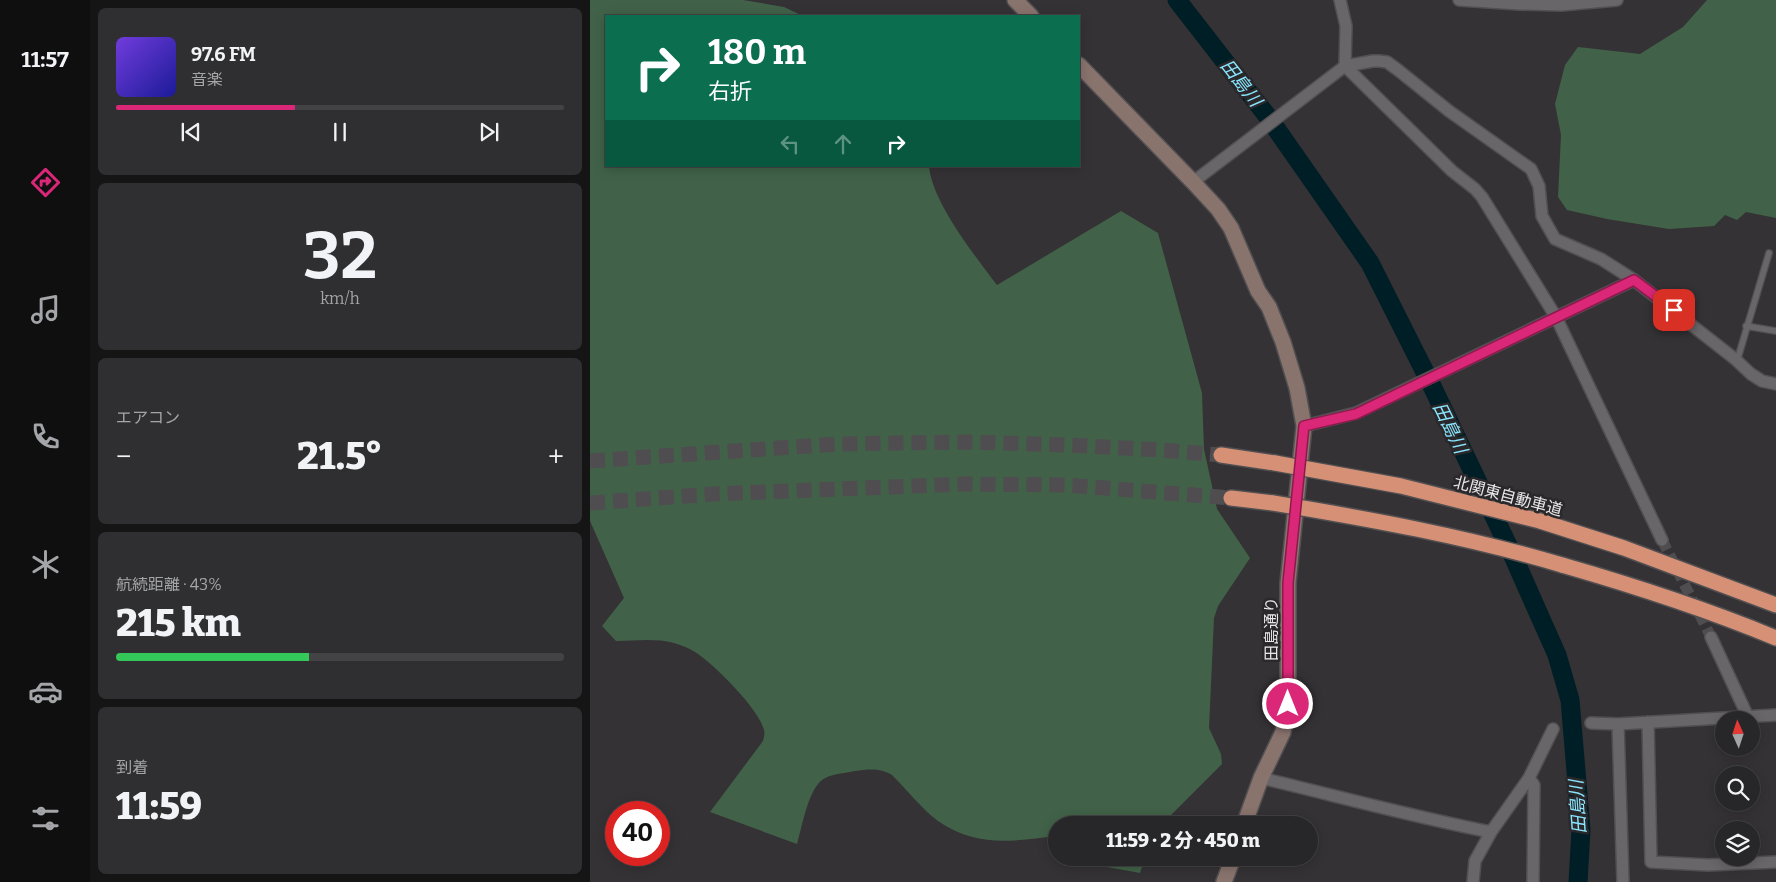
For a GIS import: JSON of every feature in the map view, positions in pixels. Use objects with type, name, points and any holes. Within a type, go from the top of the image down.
[{"type":"highway","name":"北関東自動車道","points":[[1221,456],[1276,463],[1401,486],[1540,521],[1624,548],[1776,605]]},
{"type":"highway","points":[[1231,498],[1273,503],[1401,525],[1522,553],[1618,581],[1776,638]]},
{"type":"street","points":[[1015,0],[1030,15]]},
{"type":"street","points":[[1340,0],[1346,26],[1345,66],[1452,171],[1482,197],[1556,317],[1662,540]]},
{"type":"street","points":[[1459,0],[1519,4],[1561,4],[1617,0]]},
{"type":"street","points":[[1193,182],[1345,66],[1372,60],[1387,62],[1448,111],[1531,169],[1539,186],[1542,216],[1555,239],[1601,259],[1634,280],[1751,374],[1762,381],[1776,384]]},
{"type":"street","name":"田島通り","points":[[1080,66],[1193,182],[1218,209],[1231,228],[1258,291],[1269,307],[1283,342],[1297,388],[1304,426],[1288,583],[1288,704],[1283,732],[1261,778],[1247,816]]},
{"type":"street","points":[[1304,426],[1356,414],[1634,280]]},
{"type":"street","points":[[1711,637],[1745,711]]},
{"type":"street","points":[[1760,716],[1776,715]]},
{"type":"street","points":[[1592,723],[1618,724],[1715,719]]},
{"type":"street","points":[[1648,722],[1651,862],[1708,865],[1776,862]]},
{"type":"street","points":[[1618,724],[1623,882]]},
{"type":"street","points":[[1473,882],[1475,861],[1491,832],[1529,778],[1552,729]]},
{"type":"street","points":[[1261,778],[1417,817],[1491,832]]},
{"type":"street","points":[[1529,778],[1534,785],[1533,882]]},
{"type":"street","points":[[1224,882],[1230,866]]},
{"type":"lane","points":[[1737,361],[1769,253]]},
{"type":"lane","points":[[1746,326],[1776,331]]},
{"type":"green space","points":[[590,0],[743,0],[784,7],[801,15],[605,15],[605,167],[929,167],[932,180],[946,212],[997,285],[1121,211],[1158,233],[1202,393],[1204,449],[1217,509],[1250,558],[1218,606],[1214,618],[1209,728],[1221,754],[1222,764],[1170,816],[1048,816],[1048,837],[1010,841],[981,839],[953,830],[938,821],[892,775],[884,771],[875,770],[860,770],[838,774],[822,780],[817,785],[809,801],[797,844],[710,812],[763,741],[764,731],[760,721],[735,688],[713,666],[693,651],[667,641],[616,641],[602,626],[624,598],[590,521]]},
{"type":"green space","points":[[1707,0],[1776,0],[1776,218],[1746,212],[1737,220],[1725,215],[1714,226],[1669,229],[1607,219],[1567,210],[1558,197],[1561,135],[1555,104],[1565,65],[1578,47],[1640,54],[1683,27]]},
{"type":"green space","points":[[1106,866],[1142,866],[1140,873]]},
{"type":"waterway","name":"田島川","points":[[1177,0],[1268,117],[1370,263],[1432,386],[1513,556],[1557,655],[1570,700],[1581,830],[1578,882]]},
{"type":"tunnel","points":[[590,461],[837,444],[967,442],[1067,445],[1221,455]]},
{"type":"tunnel","points":[[590,503],[713,494],[964,484],[1066,485],[1231,498]]},
{"type":"tunnel","points":[[1662,540],[1711,637]]},
{"type":"route","points":[[1288,704],[1288,583],[1304,426],[1356,414],[1634,280],[1674,310]]}]
